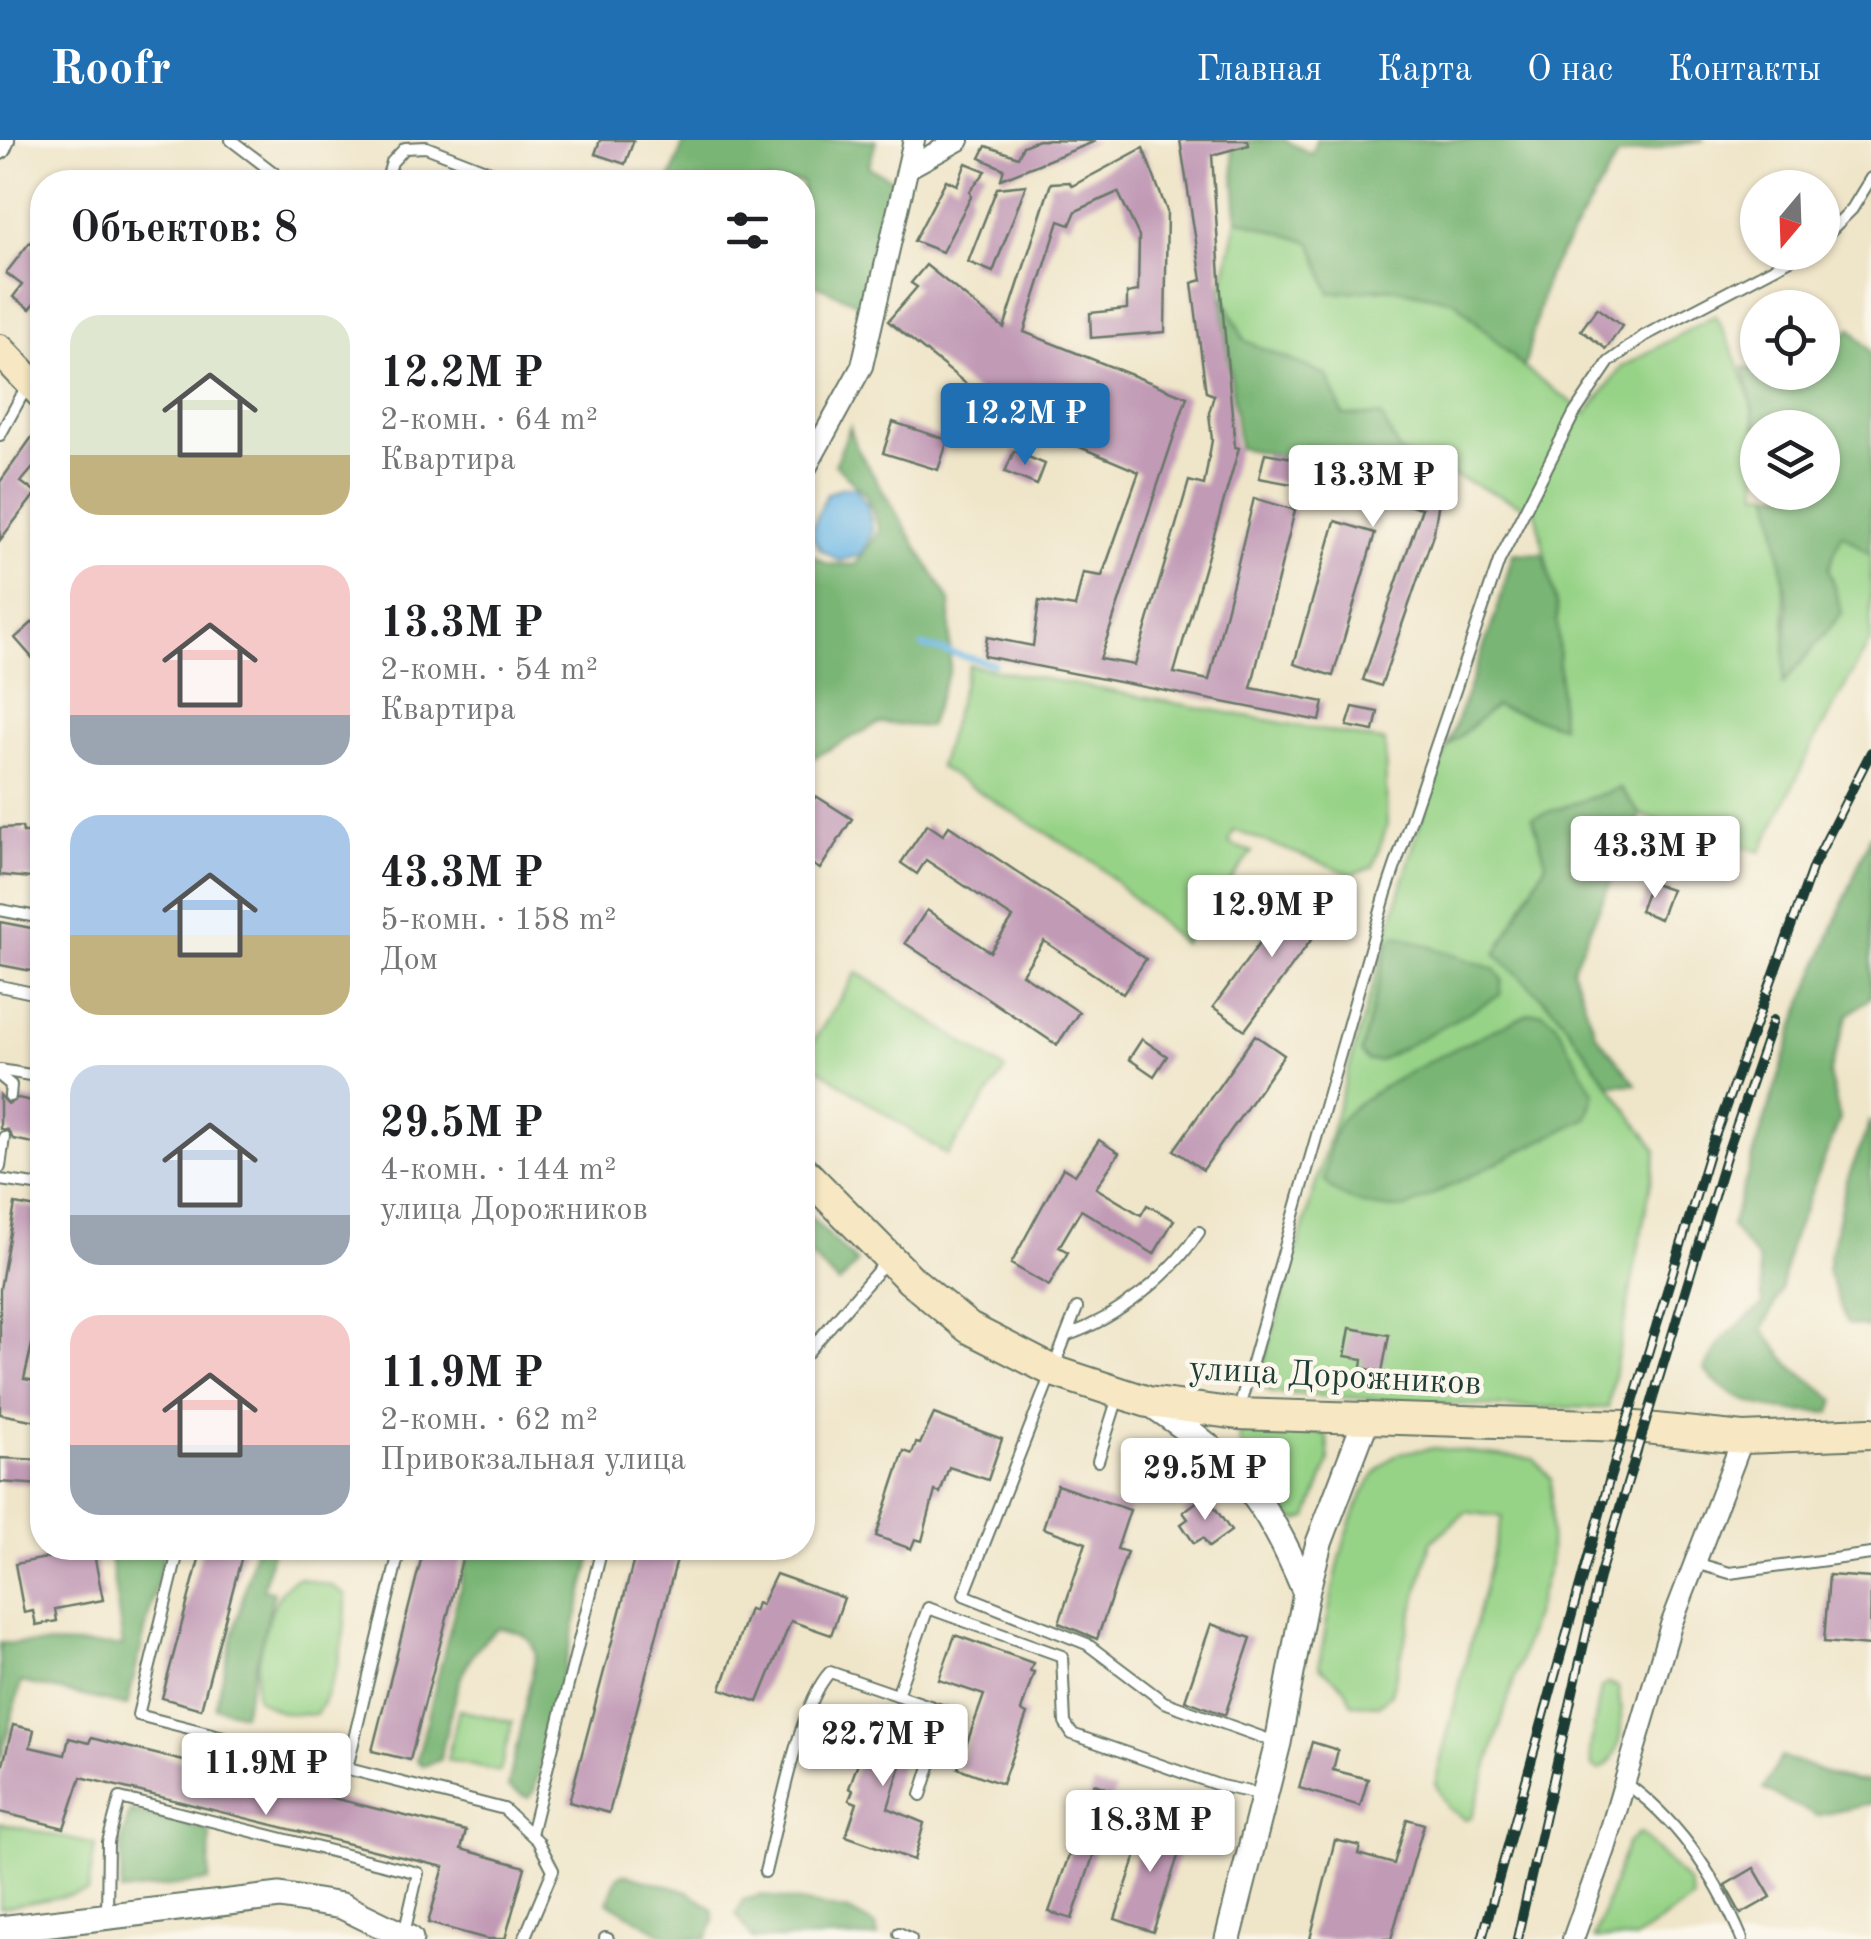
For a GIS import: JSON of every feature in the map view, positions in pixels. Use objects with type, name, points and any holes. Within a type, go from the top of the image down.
[{"type":"main road","points":[[0,350],[30,381]]},
{"type":"main road","name":"улица Дорожников","points":[[815,1183],[889,1258],[969,1328],[1053,1371],[1134,1398],[1238,1414],[1642,1428],[1743,1438],[1871,1433]]},
{"type":"street","points":[[0,150],[4,140]]},
{"type":"street","points":[[815,452],[862,366],[914,140]]},
{"type":"street","points":[[908,168],[959,140]]},
{"type":"street","points":[[1134,1398],[1227,1460],[1273,1522],[1306,1593]]},
{"type":"street","points":[[1227,1460],[1223,1434],[1238,1414]]},
{"type":"street","points":[[1228,1939],[1278,1743],[1306,1593],[1320,1542],[1367,1418]]},
{"type":"street","points":[[1572,1939],[1692,1563],[1743,1438]]},
{"type":"street","points":[[0,1929],[250,1898],[310,1898],[342,1906],[407,1937]]},
{"type":"lane","points":[[231,140],[270,170]]},
{"type":"lane","points":[[390,170],[405,148],[426,147],[485,170]]},
{"type":"lane","points":[[1840,221],[1871,178]]},
{"type":"lane","points":[[1238,1414],[1380,910],[1506,544],[1574,414],[1609,362],[1644,336],[1770,270]]},
{"type":"lane","points":[[0,434],[30,395]]},
{"type":"lane","points":[[0,910],[30,916]]},
{"type":"lane","points":[[0,986],[30,992]]},
{"type":"lane","points":[[0,1073],[30,1077]]},
{"type":"lane","points":[[0,1073],[11,1085],[10,1096]]},
{"type":"lane","points":[[0,1168],[4,1137]]},
{"type":"lane","points":[[0,1180],[30,1184]]},
{"type":"lane","points":[[1068,1335],[1094,1326],[1180,1262],[1199,1232]]},
{"type":"lane","points":[[815,1343],[889,1258]]},
{"type":"lane","points":[[1077,1308],[964,1595],[1087,1644],[1164,1702],[1278,1743]]},
{"type":"lane","points":[[1098,1461],[1134,1398]]},
{"type":"lane","points":[[1692,1563],[1730,1573],[1871,1554]]},
{"type":"lane","points":[[176,1560],[138,1715],[504,1809],[551,1858],[553,1870],[524,1939]]},
{"type":"lane","points":[[347,1768],[397,1560]]},
{"type":"lane","points":[[531,1834],[599,1560]]},
{"type":"lane","points":[[897,1695],[928,1608],[1062,1656],[1065,1724],[1072,1734],[1221,1786],[1266,1796]]},
{"type":"lane","points":[[765,1872],[800,1740],[822,1681],[830,1672],[947,1712],[921,1795]]},
{"type":"lane","points":[[1624,1782],[1649,1800],[1706,1866],[1742,1939]]},
{"type":"lane","points":[[108,1913],[108,1842],[120,1798],[418,1873],[407,1937]]},
{"type":"lane","points":[[899,1933],[911,1939]]},
{"type":"green space","points":[[685,140],[876,140],[869,167],[897,182],[882,258],[859,304],[815,284],[815,170],[674,170]]},
{"type":"green space","points":[[1238,140],[1284,140],[1312,154],[1316,140],[1704,140],[1618,156],[1547,276],[1524,368],[1455,301],[1393,288],[1330,293],[1312,243],[1237,219],[1232,144]]},
{"type":"green space","points":[[1237,219],[1312,243],[1331,293],[1393,288],[1455,301],[1524,368],[1587,413],[1622,367],[1715,315],[1740,368],[1740,390],[1748,390],[1752,410],[1740,410],[1740,510],[1775,510],[1776,517],[1784,587],[1784,683],[1842,613],[1828,569],[1842,533],[1871,554],[1871,640],[1815,740],[1761,852],[1641,815],[1620,788],[1533,818],[1546,863],[1496,954],[1557,1012],[1657,1151],[1608,1408],[1503,1407],[1273,1393],[1258,1383],[1420,823],[1447,747],[1495,705],[1561,725],[1557,609],[1535,511],[1400,452],[1381,416],[1343,416],[1328,376],[1245,341],[1221,292]]},
{"type":"green space","points":[[1221,292],[1245,341],[1328,376],[1343,415],[1381,416],[1400,452],[1401,478],[1239,448]]},
{"type":"green space","points":[[1851,328],[1871,352],[1871,554],[1842,534],[1828,569],[1842,613],[1783,684],[1788,607],[1774,510],[1840,510],[1840,410],[1753,410],[1749,390],[1840,390],[1840,339]]},
{"type":"green space","points":[[850,427],[855,445],[950,601],[950,669],[928,727],[880,723],[815,757],[815,557],[827,564],[855,565],[880,530],[866,495],[835,464]]},
{"type":"green space","points":[[1513,553],[1544,554],[1557,609],[1561,726],[1495,706],[1447,747],[1496,614]]},
{"type":"green space","points":[[969,665],[1385,742],[1387,826],[1373,867],[1351,874],[1234,830],[1229,844],[1252,852],[1183,944],[1095,863],[939,767]]},
{"type":"green space","points":[[1620,788],[1641,815],[1572,969],[1596,1034],[1636,1084],[1609,1085],[1557,1012],[1496,954],[1546,863],[1533,817]]},
{"type":"green space","points":[[1871,834],[1871,997],[1848,1015],[1829,1074],[1840,1119],[1790,1245],[1780,1292],[1763,1330],[1790,1365],[1835,1400],[1831,1412],[1761,1406],[1730,1393],[1704,1369],[1724,1337],[1763,1305],[1758,1260],[1731,1226],[1799,1013]]},
{"type":"green space","points":[[1396,935],[1495,969],[1502,979],[1500,995],[1379,1061],[1368,1061],[1361,1053],[1389,942]]},
{"type":"green space","points":[[857,972],[1005,1070],[947,1155],[815,1066],[815,1039]]},
{"type":"green space","points":[[1543,1012],[1555,1022],[1595,1094],[1587,1118],[1406,1208],[1361,1203],[1340,1194],[1324,1180],[1334,1134],[1353,1108],[1458,1047],[1530,1013]]},
{"type":"green space","points":[[1871,1120],[1871,1328],[1847,1324],[1827,1270],[1846,1183]]},
{"type":"green space","points":[[815,1222],[857,1263],[839,1284],[815,1260]]},
{"type":"green space","points":[[1248,1429],[1318,1432],[1327,1437],[1329,1462],[1308,1518],[1297,1521],[1287,1514],[1241,1448],[1239,1435]]},
{"type":"green space","points":[[1435,1448],[1534,1459],[1551,1479],[1550,1563],[1472,1817],[1466,1820],[1447,1807],[1435,1783],[1502,1517],[1466,1512],[1431,1542],[1391,1694],[1379,1705],[1352,1704],[1345,1688],[1319,1666],[1334,1583],[1351,1521],[1363,1494],[1378,1471],[1396,1455]]},
{"type":"green space","points":[[111,1560],[162,1560],[127,1706],[21,1682],[0,1762],[0,1643],[123,1646]]},
{"type":"green space","points":[[252,1560],[270,1560],[263,1589],[274,1592],[243,1714],[215,1707]]},
{"type":"green space","points":[[467,1560],[591,1560],[534,1791],[528,1798],[508,1787],[536,1654],[527,1638],[517,1632],[499,1628],[473,1654],[452,1705],[440,1760],[423,1766],[417,1760]]},
{"type":"green space","points":[[298,1578],[332,1586],[346,1595],[339,1657],[330,1688],[316,1714],[284,1713],[256,1697],[260,1649],[271,1612],[288,1584]]},
{"type":"green space","points":[[1608,1683],[1618,1687],[1620,1733],[1614,1755],[1599,1770],[1592,1766],[1590,1749],[1601,1688]]},
{"type":"green space","points":[[459,1710],[512,1722],[500,1772],[447,1760]]},
{"type":"green space","points":[[1781,1757],[1836,1776],[1871,1781],[1871,1804],[1816,1816],[1763,1789]]},
{"type":"green space","points":[[130,1811],[210,1831],[209,1881],[121,1892],[122,1839]]},
{"type":"green space","points":[[0,1823],[95,1845],[88,1892],[0,1908]]},
{"type":"green space","points":[[1640,1833],[1689,1884],[1693,1899],[1634,1939],[1594,1939],[1627,1843]]},
{"type":"green space","points":[[624,1874],[687,1891],[712,1908],[714,1922],[706,1939],[671,1939],[608,1902],[617,1877]]},
{"type":"green space","points":[[761,1895],[849,1911],[876,1926],[878,1937],[753,1939],[736,1914],[743,1900]]},
{"type":"water","points":[[855,487],[867,505],[873,531],[861,555],[840,561],[821,550],[815,541],[815,522],[827,494]]},
{"type":"building","points":[[600,140],[634,140],[625,164],[595,154]]},
{"type":"building","points":[[1038,140],[1096,141],[1001,179],[1004,169],[980,158],[986,146],[1018,157],[1023,146]]},
{"type":"building","points":[[1180,140],[1248,140],[1249,145],[1212,155],[1235,447],[1239,448],[1174,673],[1209,680],[1254,498],[1295,510],[1251,688],[1324,702],[1320,721],[984,656],[987,637],[1033,646],[1039,601],[1075,607],[1083,573],[1102,576],[1139,472],[1006,416],[888,321],[917,287],[911,283],[926,265],[1004,328],[1051,183],[1069,182],[1072,186],[1143,148],[1167,211],[1165,332],[1091,338],[1090,313],[1127,309],[1127,293],[1138,291],[1139,236],[1118,192],[1076,211],[1070,225],[1059,221],[1024,332],[1187,397],[1100,659],[1135,665],[1189,481],[1204,485],[1212,440],[1209,413],[1214,395],[1206,392],[1192,283],[1202,280]]},
{"type":"building","points":[[966,163],[986,171],[970,191],[971,197],[942,252],[914,241],[946,180],[957,185]]},
{"type":"building","points":[[1026,185],[993,272],[968,262],[997,188]]},
{"type":"building","points":[[30,242],[30,309],[13,297],[22,285],[6,273]]},
{"type":"building","points":[[1597,308],[1622,326],[1606,349],[1581,330]]},
{"type":"building","points":[[893,422],[948,440],[938,470],[883,453]]},
{"type":"building","points":[[30,440],[30,471],[21,482],[30,489],[30,501],[0,540],[0,482]]},
{"type":"building","points":[[1014,451],[1045,464],[1037,485],[1005,472]]},
{"type":"building","points":[[1265,453],[1431,483],[1434,473],[1443,475],[1434,532],[1381,686],[1363,680],[1422,508],[1259,478]]},
{"type":"building","points":[[1335,521],[1375,533],[1333,676],[1294,664]]},
{"type":"building","points":[[30,625],[30,655],[15,638]]},
{"type":"building","points":[[1353,707],[1378,712],[1374,731],[1347,726]]},
{"type":"building","points":[[815,798],[852,819],[820,869],[815,866]]},
{"type":"building","points":[[927,824],[943,835],[949,826],[1146,959],[1123,994],[1044,941],[1022,974],[1079,1012],[1057,1045],[905,943],[927,910],[990,952],[1013,918],[926,860],[917,874],[901,863]]},
{"type":"building","points":[[22,827],[23,832],[30,832],[30,878],[0,875],[0,828]]},
{"type":"building","points":[[1650,883],[1671,890],[1660,919],[1640,911]]},
{"type":"building","points":[[1298,890],[1330,914],[1245,1030],[1213,1007]]},
{"type":"building","points":[[0,922],[30,928],[30,971],[0,965]]},
{"type":"building","points":[[1255,1035],[1284,1055],[1203,1170],[1174,1150]]},
{"type":"building","points":[[1142,1039],[1167,1056],[1154,1076],[1129,1059]]},
{"type":"building","points":[[0,1095],[8,1104],[18,1098],[30,1100],[30,1143],[13,1139],[8,1130],[0,1129]]},
{"type":"building","points":[[1099,1140],[1119,1153],[1096,1188],[1141,1215],[1147,1205],[1174,1220],[1154,1254],[1081,1210],[1059,1247],[1068,1252],[1049,1286],[1011,1264],[1063,1168],[1075,1175]]},
{"type":"building","points":[[15,1204],[30,1207],[30,1353],[24,1379],[30,1380],[30,1420],[0,1414],[0,1289]]},
{"type":"building","points":[[1350,1328],[1389,1335],[1382,1372],[1362,1368],[1363,1359],[1345,1356]]},
{"type":"building","points":[[934,1414],[1002,1439],[988,1480],[949,1467],[940,1493],[935,1491],[922,1541],[915,1539],[911,1549],[876,1536],[904,1451],[912,1454]]},
{"type":"building","points":[[0,1458],[30,1459],[30,1484],[0,1482]]},
{"type":"building","points":[[1057,1485],[1130,1510],[1117,1549],[1127,1552],[1097,1639],[1059,1623],[1086,1543],[1043,1528]]},
{"type":"building","points":[[1206,1495],[1231,1531],[1209,1547],[1203,1538],[1194,1543],[1181,1524],[1188,1519],[1183,1512]]},
{"type":"building","points":[[95,1560],[103,1600],[55,1609],[57,1621],[36,1625],[33,1611],[24,1613],[15,1564]]},
{"type":"building","points":[[199,1560],[241,1560],[201,1709],[162,1698]]},
{"type":"building","points":[[421,1560],[462,1560],[410,1760],[372,1751]]},
{"type":"building","points":[[634,1560],[677,1560],[609,1813],[569,1802]]},
{"type":"building","points":[[776,1574],[844,1598],[831,1635],[791,1621],[758,1702],[721,1689],[749,1609],[754,1611],[757,1603],[761,1605]]},
{"type":"building","points":[[1829,1575],[1871,1578],[1870,1646],[1824,1642]]},
{"type":"building","points":[[1211,1624],[1251,1638],[1225,1715],[1185,1700]]},
{"type":"building","points":[[955,1635],[1033,1663],[1030,1671],[1034,1672],[1021,1711],[1027,1714],[1002,1784],[958,1768],[984,1695],[939,1680]]},
{"type":"building","points":[[877,1708],[914,1721],[888,1808],[924,1823],[914,1860],[846,1836],[857,1803],[849,1800],[853,1790],[849,1788]]},
{"type":"building","points":[[13,1725],[34,1730],[30,1747],[65,1755],[69,1738],[89,1743],[91,1738],[466,1831],[461,1849],[525,1867],[505,1939],[487,1939],[428,1923],[444,1867],[81,1777],[64,1828],[0,1812],[0,1777]]},
{"type":"building","points":[[1312,1742],[1338,1750],[1333,1770],[1368,1779],[1360,1806],[1299,1788]]},
{"type":"building","points":[[1094,1784],[1115,1791],[1072,1919],[1049,1912]]},
{"type":"building","points":[[1148,1819],[1186,1832],[1153,1932],[1115,1919]]},
{"type":"building","points":[[1407,1819],[1424,1824],[1391,1939],[1310,1939],[1335,1840],[1360,1846],[1358,1854],[1394,1864]]},
{"type":"building","points":[[1754,1868],[1771,1897],[1741,1914],[1725,1885]]},
{"type":"waterway","points":[[923,646],[994,664]]},
{"type":"railway","points":[[1482,1939],[1609,1481],[1710,1150],[1813,866],[1871,752]]},
{"type":"railway","points":[[1517,1939],[1599,1577],[1727,1153],[1773,1020]]}]
